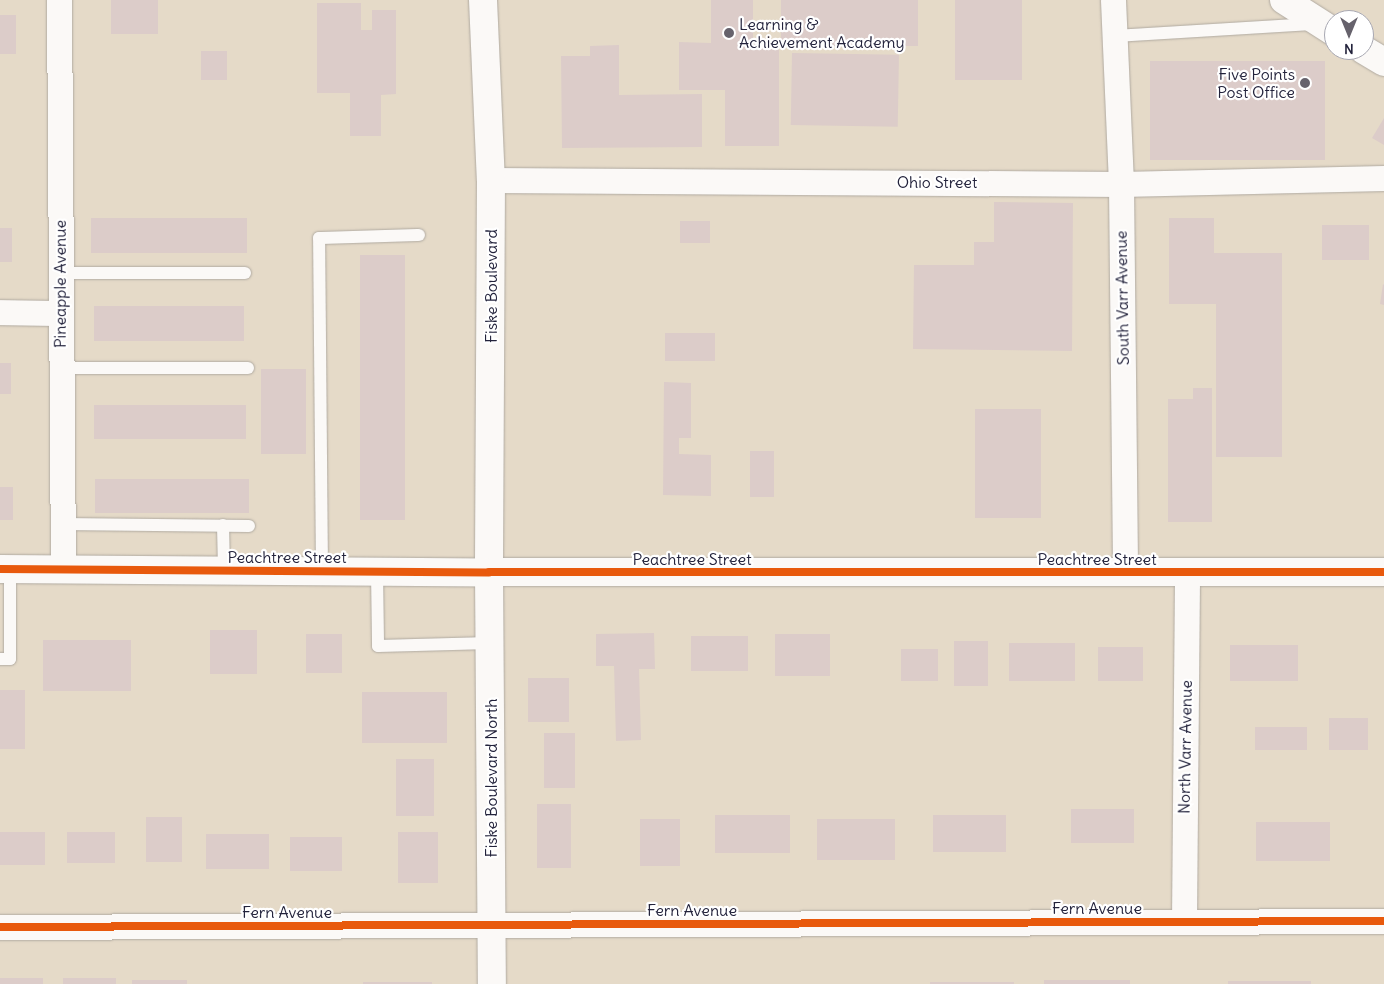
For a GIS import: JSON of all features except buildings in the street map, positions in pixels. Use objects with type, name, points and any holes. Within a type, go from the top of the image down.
[{"type":"street","name":"Pineapple Avenue","points":[[59,0],[59,313],[63,569]]},
{"type":"street","name":"Fiske Boulevard","points":[[482,0],[491,180],[489,572]]},
{"type":"street","points":[[1284,0],[1324,26]]},
{"type":"street","name":"South Varr Avenue","points":[[1116,15],[1121,184],[1125,573]]},
{"type":"street","name":"Ohio Street","points":[[491,180],[1121,184],[1384,178]]},
{"type":"street","points":[[0,312],[59,313]]},
{"type":"street","name":"Peachtree Street","points":[[5,569],[377,572],[1384,572]]},
{"type":"street","name":"Fiske Boulevard North","points":[[489,572],[492,984]]},
{"type":"street","name":"North Varr Avenue","points":[[1184,921],[1187,572]]},
{"type":"street","name":"Fern Avenue","points":[[0,928],[1384,921]]},
{"type":"lane","points":[[1116,15],[1324,28]]},
{"type":"lane","points":[[322,571],[319,238],[419,235]]},
{"type":"lane","points":[[59,274],[245,274]]},
{"type":"lane","points":[[60,368],[248,368]]},
{"type":"lane","points":[[62,524],[249,526]]},
{"type":"lane","points":[[223,525],[224,570]]},
{"type":"lane","points":[[0,659],[10,659],[5,569]]},
{"type":"lane","points":[[377,572],[378,646],[490,643]]},
{"type":"cycle path","points":[[0,569],[489,572],[1384,572]]},
{"type":"cycle path","points":[[0,927],[1384,921]]},
{"type":"place","name":"Learning & Achievement Academy","points":[[729,33]]},
{"type":"place","name":"Five Points Post Office","points":[[1305,83]]}]
